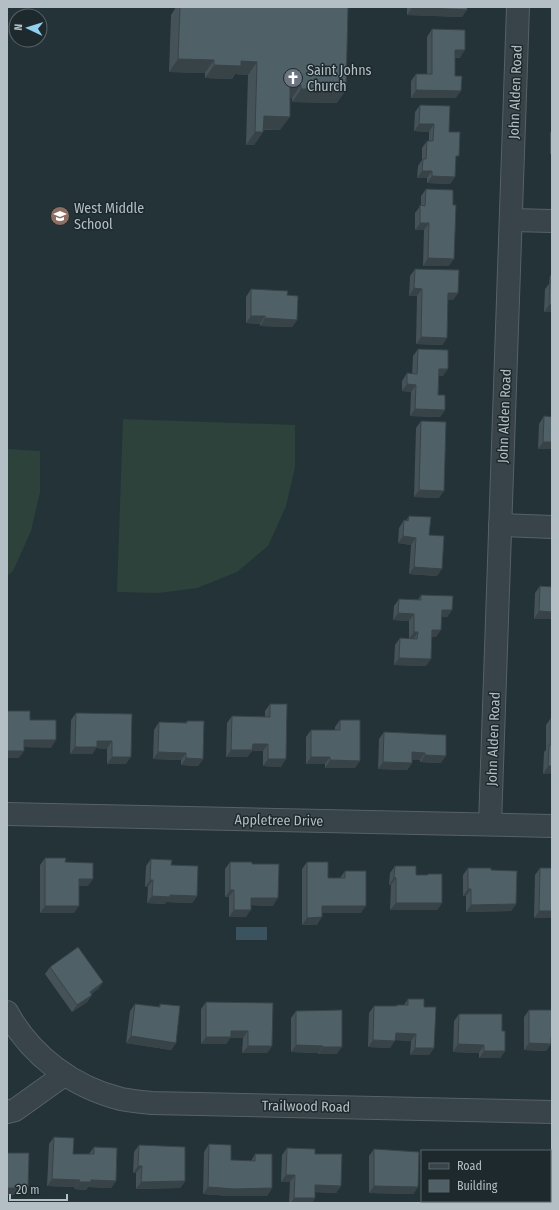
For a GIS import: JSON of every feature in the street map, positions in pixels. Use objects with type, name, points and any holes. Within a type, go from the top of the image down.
[{"type":"street","name":"John Alden Road","points":[[490,824],[518,7]]},
{"type":"street","points":[[511,220],[552,222]]},
{"type":"street","points":[[500,525],[552,527]]},
{"type":"street","name":"Appletree Drive","points":[[7,814],[552,826]]},
{"type":"street","name":"Trailwood Road","points":[[8,1015],[27,1042],[40,1056],[64,1075],[97,1090],[121,1098],[152,1103],[552,1112]]},
{"type":"street","points":[[7,1112],[15,1110],[64,1075]]},
{"type":"green space","points":[[123,419],[295,425],[295,467],[286,506],[268,546],[237,572],[197,588],[159,593],[117,592]]},
{"type":"green space","points":[[7,449],[40,451],[40,492],[31,531],[13,571],[7,576]]},
{"type":"water","points":[[236,927],[267,927],[267,940],[236,940]]},
{"type":"building","name":"Saint Johns Church","points":[[180,7],[348,7],[346,90],[301,89],[301,85],[290,85],[290,117],[264,116],[263,132],[255,132],[257,62],[241,61],[241,66],[214,65],[214,60],[178,59]]},
{"type":"building","points":[[412,7],[467,7],[467,10]]},
{"type":"building","points":[[432,29],[465,30],[465,50],[455,50],[455,76],[462,76],[461,91],[416,90],[416,74],[432,74]]},
{"type":"building","points":[[420,105],[450,106],[449,132],[460,132],[459,156],[456,156],[455,177],[432,176],[432,171],[422,171],[423,159],[426,159],[427,141],[433,141],[434,124],[419,124]]},
{"type":"building","points":[[426,189],[453,190],[453,205],[456,205],[454,259],[428,258],[429,223],[420,223],[420,205],[425,206]]},
{"type":"building","points":[[415,269],[459,270],[458,293],[448,293],[447,338],[421,337],[422,289],[414,288]]},
{"type":"building","points":[[550,282],[552,282],[552,305],[549,305]]},
{"type":"building","points":[[251,289],[288,291],[287,295],[298,296],[297,320],[265,318],[265,316],[251,316]]},
{"type":"building","points":[[418,349],[448,350],[448,369],[439,369],[438,395],[445,395],[445,410],[415,409],[416,385],[407,384],[407,373],[417,374]]},
{"type":"building","points":[[544,416],[552,417],[552,442],[543,442]]},
{"type":"building","points":[[421,421],[446,422],[444,491],[419,490]]},
{"type":"building","points":[[409,516],[431,517],[429,535],[444,536],[442,569],[414,567],[416,538],[403,536],[404,520],[408,521]]},
{"type":"building","points":[[540,586],[552,587],[552,612],[539,611]]},
{"type":"building","points":[[421,595],[453,596],[452,610],[442,610],[441,630],[432,630],[431,659],[399,658],[400,638],[417,639],[418,632],[414,632],[414,614],[398,613],[399,599],[421,600]]},
{"type":"building","points":[[270,704],[287,704],[286,759],[268,759],[268,744],[253,744],[252,750],[231,750],[232,716],[270,717]]},
{"type":"building","points":[[7,711],[30,711],[30,720],[56,720],[56,740],[24,740],[24,751],[7,751]]},
{"type":"building","points":[[76,713],[132,714],[131,757],[112,757],[112,741],[97,741],[97,747],[75,747]]},
{"type":"building","points":[[551,718],[552,766],[548,766],[549,745],[551,745]]},
{"type":"building","points":[[340,720],[360,720],[360,761],[330,760],[330,757],[311,757],[311,730],[340,730]]},
{"type":"building","points":[[187,721],[204,721],[203,759],[186,758],[186,753],[158,752],[159,722],[187,723]]},
{"type":"building","points":[[384,732],[446,735],[446,756],[425,755],[425,753],[412,752],[412,763],[383,762]]},
{"type":"building","points":[[45,858],[66,858],[65,862],[93,863],[93,879],[79,879],[79,906],[45,906]]},
{"type":"building","points":[[151,859],[172,860],[171,865],[198,866],[197,896],[152,896],[153,880],[150,880]]},
{"type":"building","points":[[230,862],[279,864],[278,898],[251,898],[251,910],[234,910],[234,890],[230,890]]},
{"type":"building","points":[[307,862],[328,862],[328,878],[345,878],[345,871],[366,871],[366,906],[322,906],[322,917],[307,918]]},
{"type":"building","points":[[395,866],[416,866],[416,875],[442,874],[442,903],[396,903],[396,878],[394,877]]},
{"type":"building","points":[[468,868],[491,868],[491,870],[517,871],[516,904],[471,905],[471,889],[468,889]]},
{"type":"building","points":[[540,868],[552,868],[552,911],[539,911]]},
{"type":"building","points":[[78,947],[103,982],[90,992],[92,995],[77,1005],[50,967]]},
{"type":"building","points":[[408,999],[424,999],[424,1007],[436,1007],[434,1048],[415,1048],[416,1034],[396,1033],[395,1041],[373,1040],[374,1006],[408,1005]]},
{"type":"building","points":[[206,1002],[273,1003],[272,1046],[248,1046],[248,1031],[231,1031],[231,1037],[206,1037]]},
{"type":"building","points":[[135,1004],[160,1007],[160,1004],[180,1006],[176,1043],[131,1036]]},
{"type":"building","points":[[342,1010],[342,1047],[296,1045],[296,1011]]},
{"type":"building","points":[[529,1010],[552,1010],[551,1044],[529,1043]]},
{"type":"building","points":[[459,1014],[502,1014],[502,1031],[505,1031],[505,1051],[484,1051],[484,1045],[458,1044]]},
{"type":"building","points":[[54,1137],[74,1138],[73,1154],[94,1154],[94,1147],[117,1148],[116,1181],[91,1180],[91,1182],[79,1182],[80,1180],[52,1179]]},
{"type":"building","points":[[209,1144],[231,1145],[231,1160],[255,1161],[255,1154],[272,1154],[272,1188],[235,1189],[208,1187]]},
{"type":"building","points":[[139,1145],[185,1147],[185,1181],[141,1182],[142,1166],[138,1166]]},
{"type":"building","points":[[287,1148],[315,1149],[315,1154],[342,1154],[341,1186],[315,1185],[315,1198],[294,1198],[295,1175],[286,1175]]},
{"type":"building","points":[[374,1149],[419,1152],[418,1187],[374,1186]]},
{"type":"building","points":[[7,1153],[29,1153],[28,1188],[7,1188]]},
{"type":"building","points":[[551,1156],[552,1156],[551,1190]]},
{"type":"place","name":"Saint Johns Church","points":[[293,78]]},
{"type":"place","name":"West Middle School","points":[[60,216]]}]
